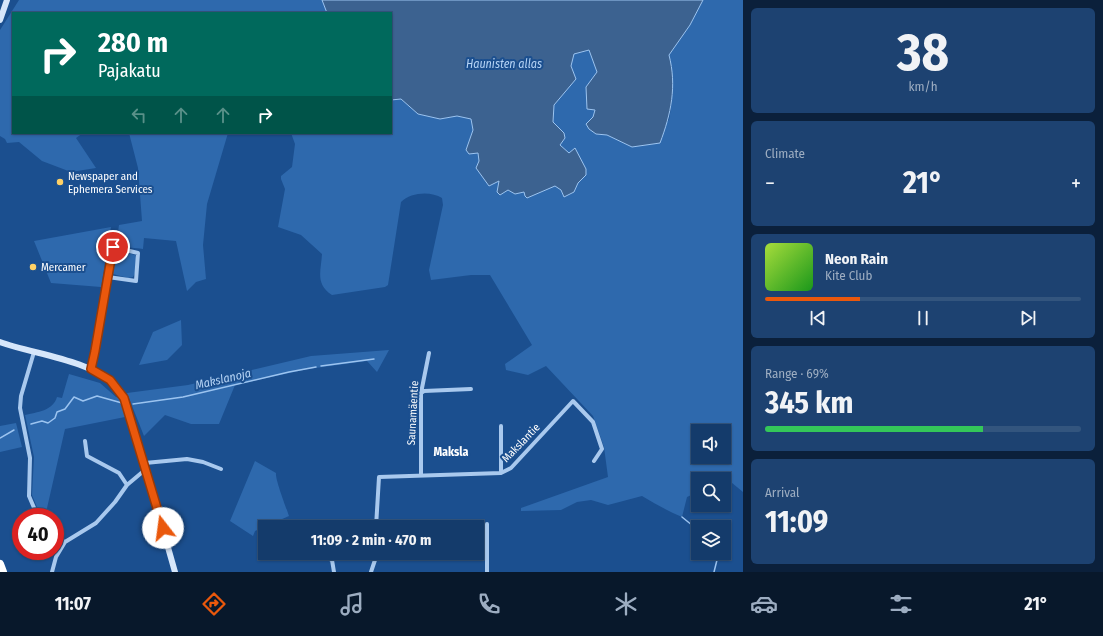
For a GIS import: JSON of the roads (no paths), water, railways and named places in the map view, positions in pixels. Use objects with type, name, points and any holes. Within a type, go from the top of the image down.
[{"type":"highway","points":[[0,564],[3,572]]},
{"type":"street","points":[[0,20],[7,0]]},
{"type":"street","points":[[91,369],[113,247],[138,253],[136,281],[108,277]]},
{"type":"street","points":[[0,342],[91,369],[106,377],[122,393],[129,410],[146,466],[175,572]]},
{"type":"street","points":[[34,352],[21,396],[20,408],[30,458],[29,496],[34,508]]},
{"type":"street","name":"Saunamäentie","points":[[421,474],[421,393],[429,353]]},
{"type":"street","points":[[421,393],[424,391],[471,389]]},
{"type":"street","name":"Makslantie","points":[[376,520],[379,477],[421,474],[472,475],[502,473],[511,468],[573,401],[593,422],[602,449],[594,461]]},
{"type":"street","points":[[501,426],[502,473]]},
{"type":"street","points":[[85,441],[87,456],[119,473],[127,485]]},
{"type":"street","points":[[52,572],[56,557],[65,542],[96,523],[115,502],[127,485],[146,466],[186,459],[203,462],[221,469]]},
{"type":"street","points":[[487,524],[488,572]]},
{"type":"street","points":[[332,560],[334,572]]},
{"type":"street","points":[[371,572],[375,560]]},
{"type":"water","name":"Haunisten allas","points":[[322,0],[703,0],[690,25],[669,55],[673,78],[672,100],[660,143],[632,147],[607,135],[596,134],[589,129],[586,124],[593,117],[595,110],[587,109],[586,87],[597,72],[589,50],[574,54],[571,66],[576,79],[554,105],[553,122],[564,133],[565,138],[560,145],[569,153],[575,148],[586,169],[586,175],[578,183],[574,192],[564,197],[561,190],[555,186],[527,198],[524,192],[515,194],[508,190],[500,195],[497,192],[499,181],[489,186],[476,168],[479,161],[478,153],[469,154],[466,150],[473,130],[471,119],[457,116],[440,119],[418,114],[401,99],[392,100],[392,12],[327,12]]},
{"type":"waterway","name":"Makslanoja","points":[[321,366],[374,359]]},
{"type":"waterway","name":"Makslanoja","points":[[133,404],[183,397],[316,367]]},
{"type":"waterway","name":"Makslanoja","points":[[31,424],[42,421],[48,423],[55,418],[57,412],[65,409],[74,397],[83,401],[97,396],[122,403]]},
{"type":"waterway","name":"Makslanoja","points":[[0,438],[14,430]]},
{"type":"waterway","points":[[682,517],[691,524]]},
{"type":"waterway","points":[[714,572],[717,560]]},
{"type":"place","name":"Newspaper and Ephemera Services","points":[[60,182]]},
{"type":"place","name":"Mercamer","points":[[33,267]]},
{"type":"district","name":"Maksla","points":[[451,452]]}]
